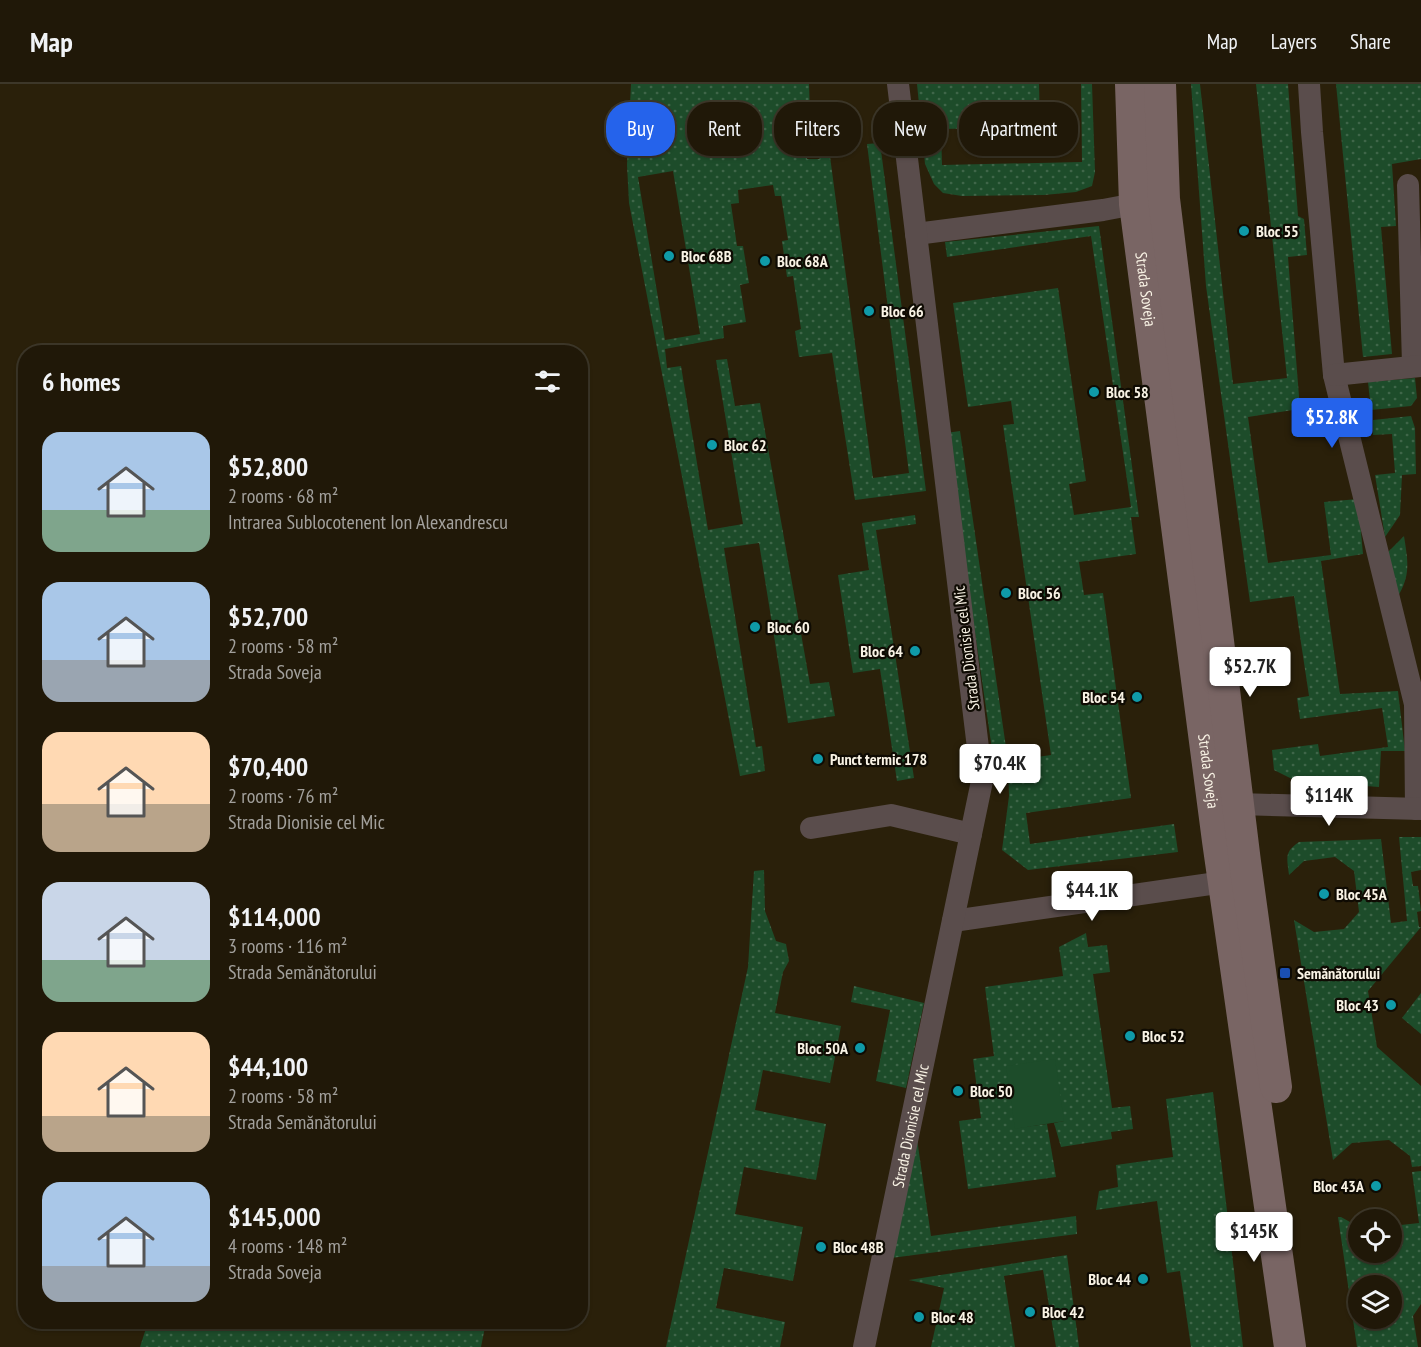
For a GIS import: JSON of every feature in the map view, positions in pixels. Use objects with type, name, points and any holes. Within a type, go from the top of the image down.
[{"type":"main road","name":"Strada Soveja","points":[[1131,84],[1135,204],[1224,882],[1290,1347]]},
{"type":"main road","name":"Strada Soveja","points":[[1160,84],[1164,199],[1238,804],[1311,1347]]},
{"type":"street","name":"Strada Dionisie cel Mic","points":[[864,1347],[982,781],[898,84]]},
{"type":"street","points":[[1238,804],[1419,809],[1415,704],[1334,375],[1309,84]]},
{"type":"street","points":[[1334,375],[1417,365],[1408,185]]},
{"type":"street","points":[[916,234],[1135,204]]},
{"type":"street","points":[[811,828],[891,815],[971,834]]},
{"type":"street","points":[[954,921],[1224,882]]},
{"type":"green space","points":[[631,84],[809,84],[810,102],[774,102],[774,156],[808,156],[807,159],[819,159],[822,156],[830,156],[873,478],[909,473],[867,144],[873,144],[873,156],[882,156],[926,491],[855,500],[832,353],[799,357],[795,331],[801,329],[793,276],[787,277],[782,241],[788,240],[781,196],[775,196],[773,185],[738,190],[739,203],[731,204],[737,246],[743,246],[749,283],[740,285],[746,322],[723,326],[724,338],[665,349],[667,368],[681,366],[708,530],[743,524],[716,360],[727,359],[735,406],[760,403],[810,684],[829,682],[835,716],[788,723],[759,543],[724,548],[756,747],[762,746],[765,771],[740,776],[629,203],[627,156],[675,156],[675,102],[630,102]],"holes":[[[673,171],[700,334],[665,340],[638,177]]]},
{"type":"green space","points":[[917,84],[1039,84],[1039,102],[959,102],[959,129],[947,129],[947,102],[919,102]]},
{"type":"green space","points":[[1081,84],[1092,84],[1095,172],[1092,186],[1076,192],[1044,195],[962,196],[943,193],[934,184],[925,164],[924,156],[942,156],[942,165],[1082,162]]},
{"type":"green space","points":[[1191,84],[1200,84],[1233,384],[1287,378],[1256,84],[1288,84],[1298,216],[1304,219],[1307,255],[1288,257],[1300,409],[1248,417],[1268,563],[1331,555],[1324,502],[1358,499],[1363,554],[1321,561],[1340,694],[1398,691],[1405,751],[1381,751],[1379,787],[1296,781],[1274,770],[1272,750],[1318,744],[1320,756],[1388,747],[1382,708],[1300,719],[1297,698],[1309,696],[1294,596],[1250,602],[1206,286]]},
{"type":"green space","points":[[1336,84],[1421,84],[1421,159],[1392,164],[1396,226],[1381,227],[1392,354],[1363,357]]},
{"type":"green space","points":[[1099,226],[1139,517],[1131,517],[1136,554],[1079,562],[1084,595],[1103,593],[1131,798],[1026,813],[1030,844],[1174,824],[1178,852],[1028,870],[1002,850],[1009,796],[1008,762],[994,763],[946,433],[960,431],[1008,761],[1051,755],[1003,425],[1014,424],[1011,401],[968,407],[953,303],[1058,288],[1086,481],[1069,484],[1074,515],[1131,507],[1091,236],[947,257],[945,242]]},
{"type":"green space","points":[[1415,378],[1417,398],[1411,406],[1371,410],[1368,382]]},
{"type":"green space","points":[[1411,416],[1415,428],[1416,474],[1402,475],[1400,515],[1385,537],[1375,475],[1395,473],[1392,434],[1373,435],[1373,420]]},
{"type":"green space","points":[[915,515],[916,524],[876,530],[914,778],[897,781],[880,669],[853,673],[838,575],[869,570],[862,523]]},
{"type":"green space","points":[[1404,536],[1407,568],[1405,582],[1397,598],[1387,553]]},
{"type":"green space","points":[[1399,837],[1421,837],[1421,870],[1411,872],[1413,886],[1418,886],[1421,911],[1417,912],[1419,927],[1421,927],[1368,991],[1377,1047],[1421,1086],[1421,1166],[1412,1167],[1410,1156],[1389,1140],[1352,1143],[1333,1160],[1294,920],[1314,932],[1344,929],[1359,912],[1354,871],[1335,857],[1304,861],[1289,875],[1287,860],[1291,849],[1299,842],[1381,839],[1391,923],[1407,921]]},
{"type":"green space","points":[[764,870],[765,911],[776,941],[786,944],[789,961],[783,972],[775,1013],[841,1026],[830,1083],[763,1070],[755,1110],[826,1124],[816,1180],[744,1167],[735,1214],[803,1227],[793,1281],[724,1268],[716,1308],[785,1322],[780,1347],[666,1347],[748,967],[754,871]]},
{"type":"green space","points":[[1086,933],[1088,947],[1107,945],[1110,972],[1093,974],[1112,1108],[1130,1106],[1133,1129],[1111,1132],[1112,1139],[1061,1147],[1054,1123],[1064,1121],[1015,1128],[1047,1124],[1056,1177],[968,1189],[959,1121],[981,1118],[973,1059],[994,1056],[985,987],[1063,976],[1059,947]]},
{"type":"green space","points":[[854,986],[924,1003],[906,1088],[876,1081],[890,1010],[851,1002]]},
{"type":"green space","points":[[1421,993],[1421,1034],[1402,1018]]},
{"type":"green space","points":[[1055,1059],[1064,1121],[1015,1129],[1006,1066]]},
{"type":"green space","points":[[1213,1092],[1243,1347],[1191,1347],[1180,1271],[1167,1273],[1157,1201],[1096,1210],[1099,1191],[1118,1187],[1116,1165],[1173,1157],[1166,1099]]},
{"type":"green space","points":[[915,1125],[931,1236],[1076,1216],[1077,1234],[891,1258]]},
{"type":"green space","points":[[1421,1171],[1421,1304],[1413,1316],[1418,1347],[1357,1347],[1354,1329],[1402,1329],[1402,1275],[1348,1275],[1348,1285],[1338,1217],[1348,1221],[1348,1263],[1402,1263],[1402,1225],[1419,1223],[1412,1172]]},
{"type":"green space","points":[[1067,1255],[1079,1347],[1056,1347],[1043,1270],[1004,1276],[1015,1347],[931,1347],[944,1288],[909,1280]]},
{"type":"green space","points":[[146,1329],[485,1329],[481,1347],[140,1347]]},
{"type":"place","name":"Bloc 55","points":[[1244,231]]},
{"type":"place","name":"Bloc 68B","points":[[669,256]]},
{"type":"place","name":"Bloc 68A","points":[[765,261]]},
{"type":"place","name":"Bloc 66","points":[[869,311]]},
{"type":"place","name":"Bloc 58","points":[[1094,392]]},
{"type":"place","name":"Bloc 62","points":[[712,445]]},
{"type":"place","name":"Bloc 56","points":[[1006,593]]},
{"type":"place","name":"Bloc 60","points":[[755,627]]},
{"type":"place","name":"Bloc 64","points":[[915,651]]},
{"type":"place","name":"Bloc 54","points":[[1137,697]]},
{"type":"place","name":"Punct termic 178","points":[[818,759]]},
{"type":"place","name":"Bloc 45A","points":[[1324,894]]},
{"type":"place","name":"Semănătorului","points":[[1285,973]]},
{"type":"place","name":"Bloc 43","points":[[1391,1005]]},
{"type":"place","name":"Bloc 52","points":[[1130,1036]]},
{"type":"place","name":"Bloc 50A","points":[[860,1048]]},
{"type":"place","name":"Bloc 50","points":[[958,1091]]},
{"type":"place","name":"Bloc 43A","points":[[1376,1186]]},
{"type":"place","name":"Bloc 48B","points":[[821,1247]]},
{"type":"place","name":"Bloc 44","points":[[1143,1279]]},
{"type":"place","name":"Bloc 42","points":[[1030,1312]]},
{"type":"place","name":"Bloc 48","points":[[919,1317]]}]
